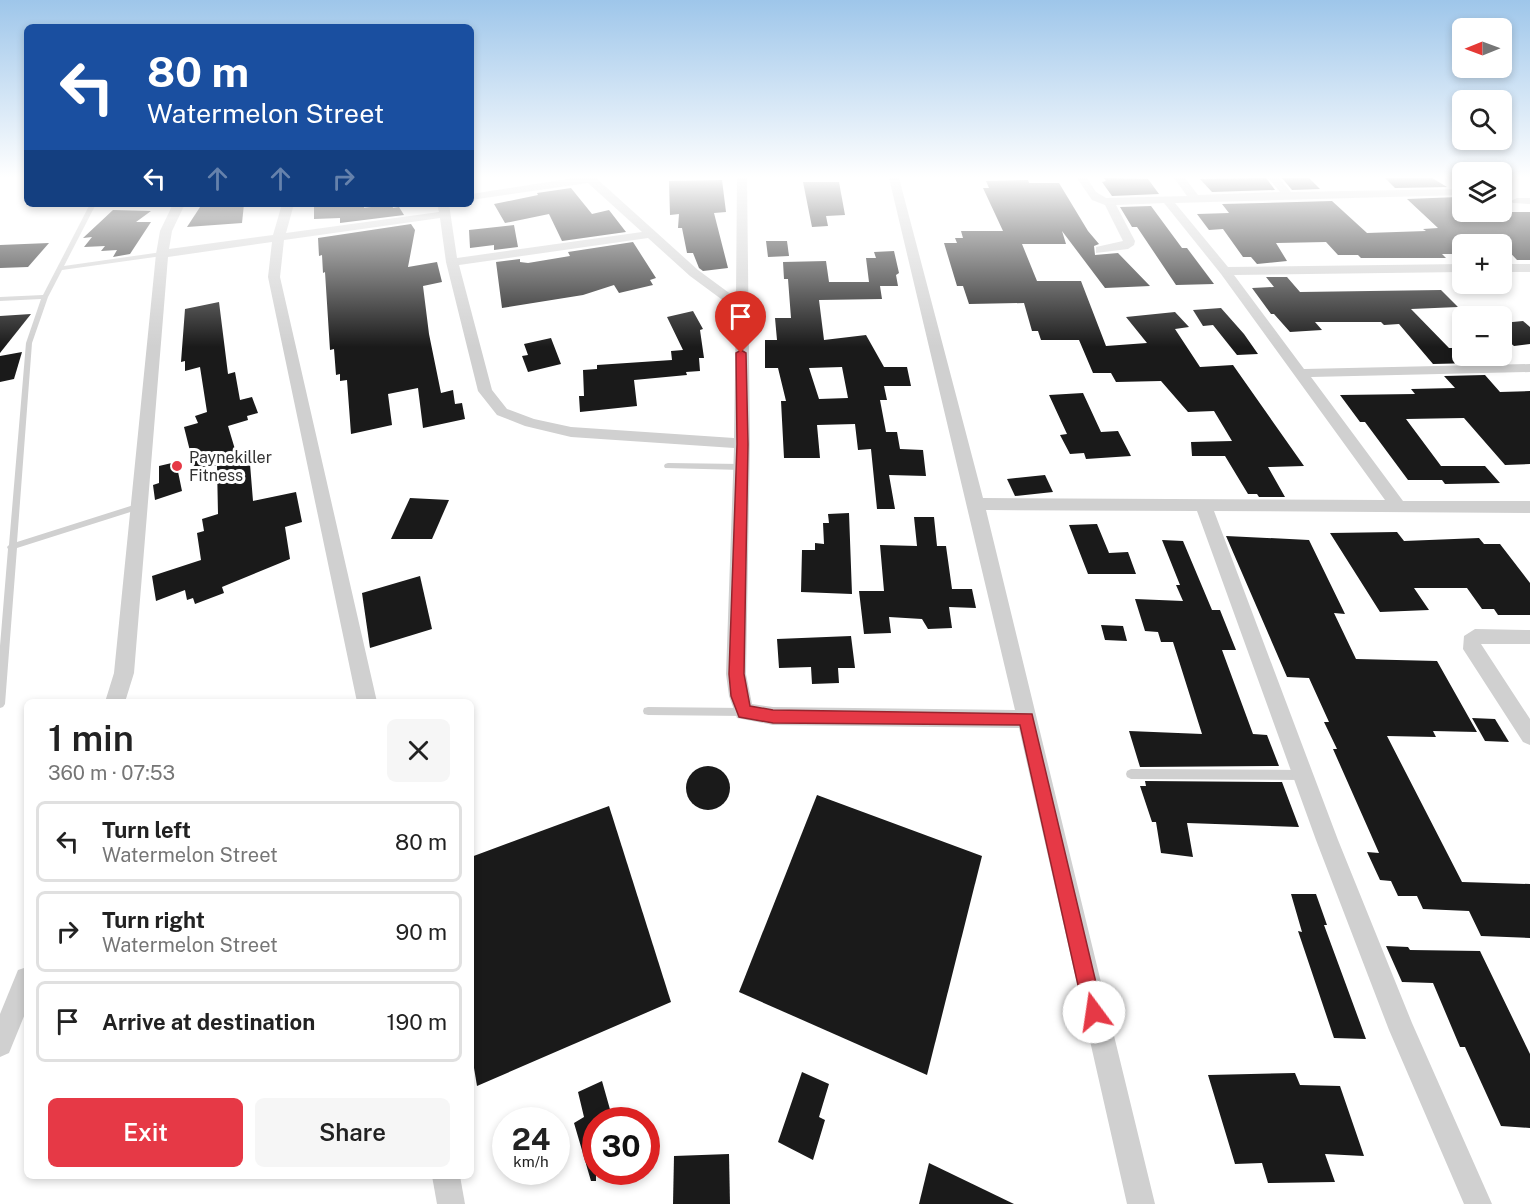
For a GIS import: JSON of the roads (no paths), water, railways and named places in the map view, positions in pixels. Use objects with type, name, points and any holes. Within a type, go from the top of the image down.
[{"type":"street","points":[[116,699],[124,673],[165,234]]},
{"type":"street","points":[[279,234],[274,277],[366,699]]},
{"type":"street","points":[[162,254],[305,234]]},
{"type":"street","points":[[448,234],[452,262],[485,391],[502,412],[530,423],[571,432],[742,444]]},
{"type":"street","points":[[452,262],[650,234]]},
{"type":"street","points":[[651,234],[694,273],[741,308]]},
{"type":"street","points":[[742,234],[742,466],[736,674],[744,712],[773,716],[1027,719]]},
{"type":"street","points":[[908,234],[976,504],[1140,1204]]},
{"type":"street","points":[[1100,250],[1128,245],[1130,241],[1126,234]]},
{"type":"street","points":[[1195,234],[1225,271],[1399,507]]},
{"type":"street","points":[[1225,271],[1452,268]]},
{"type":"street","points":[[1512,268],[1530,268]]},
{"type":"street","points":[[1301,373],[1530,368]]},
{"type":"street","points":[[976,504],[1530,507]]},
{"type":"street","points":[[1204,507],[1302,775],[1402,1030],[1478,1204]]},
{"type":"street","points":[[1530,638],[1475,636],[1471,641],[1472,649],[1530,736]]},
{"type":"street","points":[[0,1044],[24,986]]},
{"type":"street","points":[[447,1179],[451,1204]]},
{"type":"lane","points":[[0,704],[29,343],[45,297],[78,234]]},
{"type":"lane","points":[[61,268],[162,254]]},
{"type":"lane","points":[[0,299],[45,297]]},
{"type":"lane","points":[[668,466],[742,466]]},
{"type":"lane","points":[[11,548],[141,505]]},
{"type":"lane","points":[[648,711],[744,712]]},
{"type":"lane","points":[[1131,774],[1302,775]]},
{"type":"place","name":"Paynekiller Fitness","points":[[177,466]]}]
